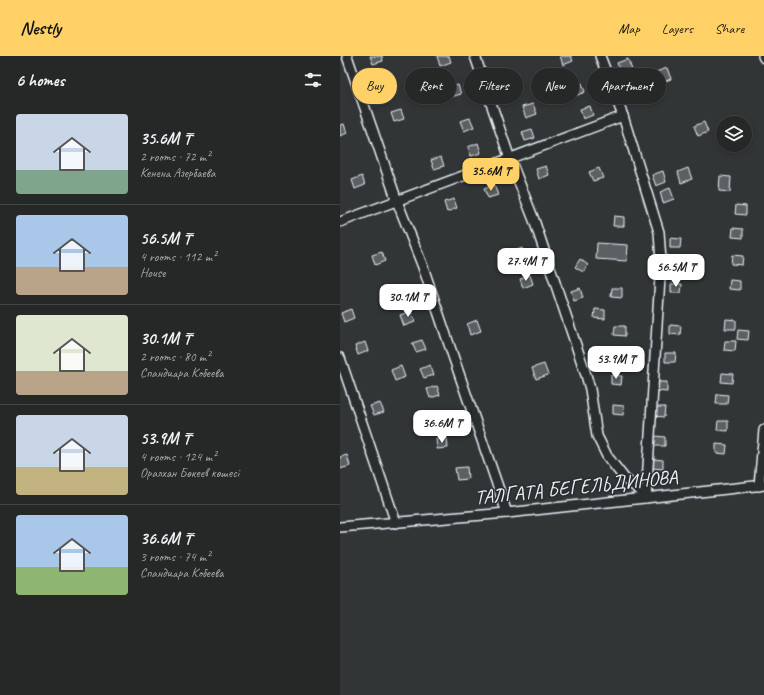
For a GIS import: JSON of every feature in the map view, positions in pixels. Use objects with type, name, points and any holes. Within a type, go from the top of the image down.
[{"type":"street","points":[[347,56],[397,201],[423,267],[507,513]]},
{"type":"street","points":[[475,56],[510,159],[534,220],[586,375],[590,389],[597,436],[606,456],[626,479],[646,496]]},
{"type":"street","points":[[600,56],[623,116],[659,232],[661,262],[646,496]]},
{"type":"street","points":[[340,222],[623,116]]},
{"type":"street","points":[[340,358],[396,523]]},
{"type":"street","name":"ТАЛГАТА БЕГЕЛЬДИНОВА","points":[[340,527],[507,513],[646,496],[762,486],[764,430]]},
{"type":"building","points":[[370,56],[382,56],[383,61],[373,64]]},
{"type":"building","points":[[437,56],[449,56],[451,62],[440,66]]},
{"type":"building","points":[[560,56],[571,56],[573,61],[563,65]]},
{"type":"building","points":[[628,59],[631,68],[619,68],[617,63]]},
{"type":"building","points":[[666,68],[671,79],[666,81]]},
{"type":"building","points":[[582,83],[585,92],[579,94],[579,84]]},
{"type":"building","points":[[458,85],[461,94],[456,96],[456,86]]},
{"type":"building","points":[[533,104],[537,114],[526,118],[522,107]]},
{"type":"building","points":[[590,106],[593,115],[583,119],[580,109]]},
{"type":"building","points":[[401,110],[404,119],[394,122],[391,113]]},
{"type":"building","points":[[470,118],[474,127],[464,131],[460,121]]},
{"type":"building","points":[[704,122],[708,132],[698,136],[694,126]]},
{"type":"building","points":[[344,124],[347,133],[340,136],[340,125]]},
{"type":"building","points":[[532,129],[535,138],[525,141],[522,132]]},
{"type":"building","points":[[478,143],[481,153],[471,156],[468,147]]},
{"type":"building","points":[[441,157],[444,166],[434,169],[431,160]]},
{"type":"building","points":[[546,166],[549,175],[539,179],[536,169]]},
{"type":"building","points":[[599,168],[603,178],[593,181],[589,172]]},
{"type":"building","points":[[688,168],[692,179],[681,183],[678,172]]},
{"type":"building","points":[[663,171],[666,182],[656,186],[652,175]]},
{"type":"building","points":[[362,176],[365,185],[355,189],[352,180]]},
{"type":"building","points":[[720,176],[731,177],[730,192],[719,191]]},
{"type":"building","points":[[494,185],[498,195],[488,198],[484,189]]},
{"type":"building","points":[[670,188],[674,199],[663,203],[660,192]]},
{"type":"building","points":[[454,199],[457,208],[447,212],[444,202]]},
{"type":"building","points":[[736,205],[746,206],[746,215],[735,214]]},
{"type":"building","points":[[614,216],[624,217],[624,226],[613,226]]},
{"type":"building","points":[[733,228],[743,229],[743,238],[732,237]]},
{"type":"building","points":[[670,238],[681,239],[680,248],[670,248]]},
{"type":"building","points":[[597,243],[628,245],[627,261],[596,259]]},
{"type":"building","points":[[522,248],[525,257],[515,261],[512,252]]},
{"type":"building","points":[[382,252],[385,261],[375,265],[372,255]]},
{"type":"building","points":[[732,255],[743,256],[742,265],[731,264]]},
{"type":"building","points":[[580,259],[588,265],[583,272],[575,267]]},
{"type":"building","points":[[530,275],[533,284],[523,288],[520,279]]},
{"type":"building","points":[[730,280],[740,281],[740,290],[729,289]]},
{"type":"building","points":[[671,284],[682,284],[681,293],[671,293]]},
{"type":"building","points":[[580,288],[583,298],[574,301],[571,291]]},
{"type":"building","points":[[612,288],[622,288],[622,298],[611,297]]},
{"type":"building","points":[[404,291],[407,300],[397,304],[394,295]]},
{"type":"building","points":[[351,309],[354,318],[344,322],[341,313]]},
{"type":"building","points":[[595,309],[605,310],[605,319],[594,318]]},
{"type":"building","points":[[411,311],[415,322],[404,326],[400,315]]},
{"type":"building","points":[[726,319],[736,320],[736,329],[725,329]]},
{"type":"building","points":[[477,320],[481,331],[470,335],[467,324]]},
{"type":"building","points":[[670,325],[681,326],[680,335],[670,334]]},
{"type":"building","points":[[615,326],[625,326],[625,336],[614,335]]},
{"type":"building","points":[[738,330],[749,331],[748,340],[737,339]]},
{"type":"building","points":[[422,340],[426,349],[416,352],[412,343]]},
{"type":"building","points":[[725,341],[736,341],[735,351],[724,350]]},
{"type":"building","points":[[365,342],[368,351],[358,355],[355,346]]},
{"type":"building","points":[[665,353],[676,353],[675,362],[665,362]]},
{"type":"building","points":[[613,355],[624,356],[623,365],[612,365]]},
{"type":"building","points":[[544,364],[548,375],[536,379],[532,368]]},
{"type":"building","points":[[430,365],[434,375],[424,378],[420,369]]},
{"type":"building","points":[[401,366],[405,377],[395,381],[391,370]]},
{"type":"building","points":[[722,373],[733,374],[732,383],[721,382]]},
{"type":"building","points":[[611,375],[622,376],[621,385],[611,384]]},
{"type":"building","points":[[657,382],[667,382],[667,392],[656,391]]},
{"type":"building","points":[[437,386],[440,395],[430,398],[427,389]]},
{"type":"building","points":[[717,394],[728,395],[727,404],[716,404]]},
{"type":"building","points":[[380,403],[384,412],[374,415],[370,406]]},
{"type":"building","points":[[613,405],[624,406],[623,415],[613,414]]},
{"type":"building","points":[[654,407],[665,407],[664,417],[654,416]]},
{"type":"building","points":[[718,421],[728,421],[728,431],[717,430]]},
{"type":"building","points":[[655,436],[665,437],[665,446],[654,446]]},
{"type":"building","points":[[447,438],[448,448],[437,449],[436,439]]},
{"type":"building","points":[[716,444],[727,445],[726,454],[716,453]]},
{"type":"building","points":[[347,455],[350,466],[340,469],[340,457]]},
{"type":"building","points":[[653,459],[663,460],[663,469],[652,468]]},
{"type":"building","points":[[467,467],[468,479],[457,480],[455,468]]}]
